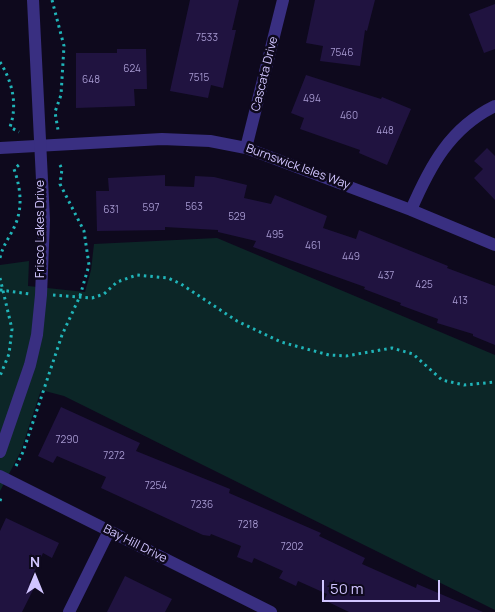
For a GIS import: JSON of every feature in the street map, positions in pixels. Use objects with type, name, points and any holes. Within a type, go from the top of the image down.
[{"type":"street","name":"Frisco Lakes Drive","points":[[0,452],[30,365],[38,335],[41,295],[44,220],[33,0]]},
{"type":"street","name":"Cascata Drive","points":[[246,148],[284,0]]},
{"type":"street","points":[[411,210],[429,169],[445,146],[479,114],[495,106]]},
{"type":"street","name":"Burnswick Isles Way","points":[[0,148],[162,139],[210,141],[246,148],[411,210],[495,245]]},
{"type":"street","name":"Bay Hill Drive","points":[[0,476],[271,612]]},
{"type":"street","points":[[69,612],[109,531]]},
{"type":"path","points":[[52,0],[64,46],[61,94],[54,112],[58,130]]},
{"type":"path","points":[[0,62],[10,79],[13,103],[10,126],[19,132]]},
{"type":"path","points":[[16,466],[36,418],[62,335],[80,296],[89,265],[88,246],[84,231],[60,184],[62,169],[59,163]]},
{"type":"path","points":[[0,258],[4,242],[16,223],[20,186],[14,169],[20,164]]},
{"type":"path","points":[[1,290],[92,298],[104,294],[117,282],[137,275],[168,278],[181,284],[236,321],[281,342],[329,355],[346,356],[392,348],[413,354],[442,380],[464,385],[495,382]]},
{"type":"path","points":[[0,278],[1,290],[12,329],[8,354],[0,376]]},
{"type":"path","points":[[0,501],[2,495]]},
{"type":"green space","points":[[217,238],[495,355],[495,610],[64,396],[41,390],[21,451],[0,491],[0,265],[29,261],[28,286],[85,292],[91,270],[94,244]]},
{"type":"building","points":[[190,0],[239,0],[232,30],[236,30],[223,88],[211,85],[208,98],[170,91]]},
{"type":"building","points":[[315,0],[375,0],[367,31],[365,30],[360,66],[320,61],[323,46],[306,43]]},
{"type":"building","points":[[495,4],[495,49],[484,53],[469,14]]},
{"type":"building","points":[[117,49],[146,49],[147,89],[134,89],[135,106],[76,108],[76,53],[117,53]]},
{"type":"building","points":[[306,75],[381,99],[382,97],[411,109],[387,165],[359,153],[360,150],[300,129],[304,118],[291,113]]},
{"type":"building","points":[[487,148],[495,156],[495,200],[474,178],[483,169],[474,161]]},
{"type":"building","points":[[165,175],[165,186],[194,187],[195,176],[214,177],[247,185],[244,198],[271,204],[275,195],[327,216],[323,228],[356,239],[359,230],[448,266],[447,268],[495,286],[495,345],[473,336],[473,334],[437,323],[438,319],[400,305],[401,303],[364,289],[365,287],[253,247],[256,241],[218,232],[218,230],[165,227],[165,230],[97,231],[96,191],[109,191],[108,178]]},
{"type":"building","points":[[61,407],[140,443],[136,451],[230,489],[229,493],[321,533],[319,536],[365,558],[362,564],[416,588],[417,584],[483,612],[349,612],[324,600],[327,594],[298,581],[296,586],[279,578],[283,571],[254,558],[252,563],[237,557],[241,546],[211,534],[210,536],[203,535],[101,488],[106,477],[57,456],[53,463],[38,456]]},
{"type":"building","points":[[6,518],[59,543],[52,558],[43,553],[29,583],[35,586],[22,612],[0,612],[0,531]]},
{"type":"building","points":[[125,576],[172,599],[165,612],[107,612]]}]
